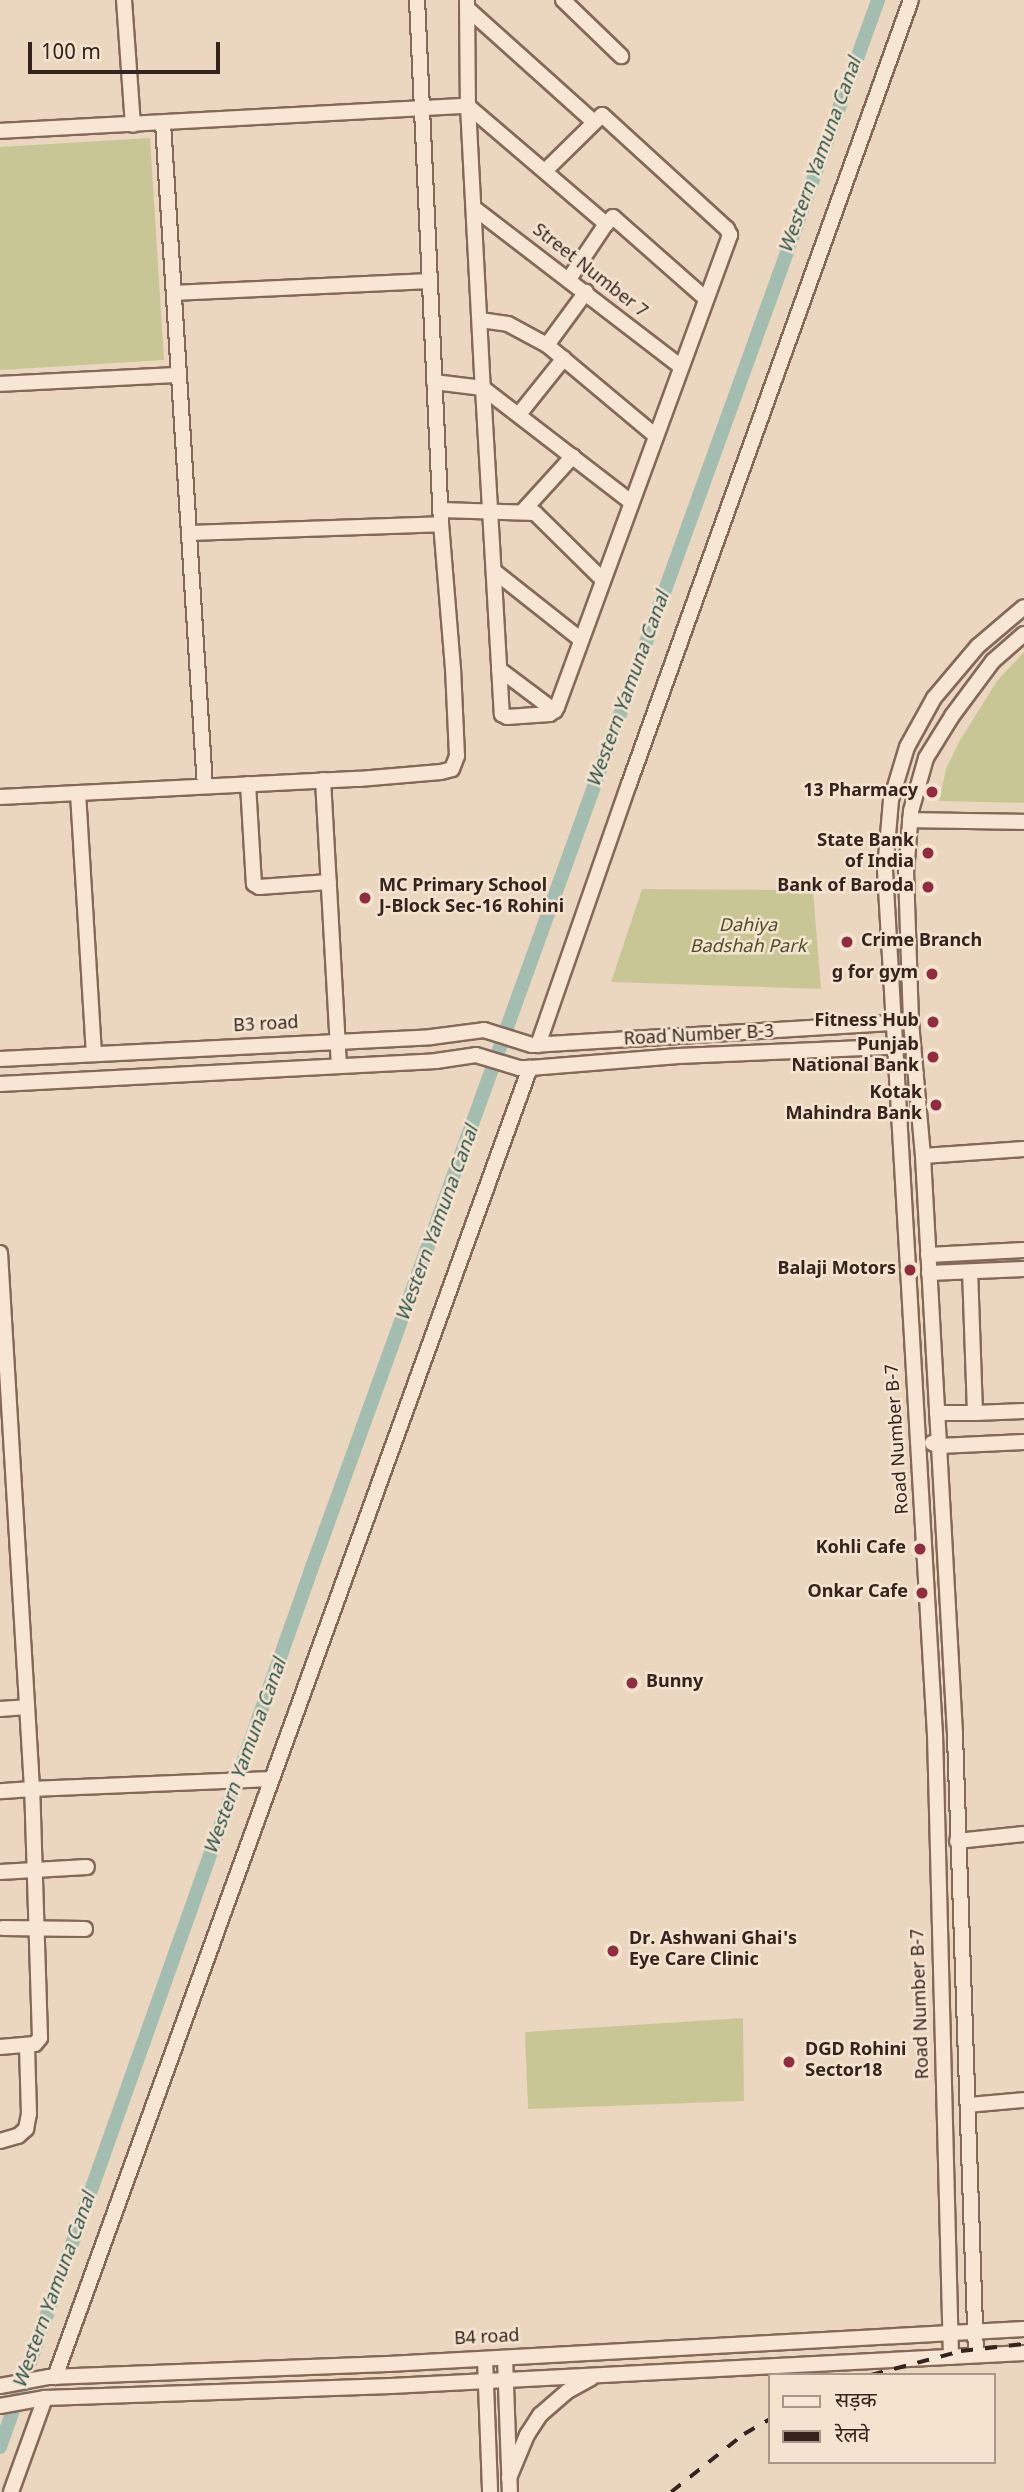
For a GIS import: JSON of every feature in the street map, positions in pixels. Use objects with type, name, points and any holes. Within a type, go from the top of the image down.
[{"type":"street","points":[[124,0],[133,125]]},
{"type":"street","points":[[0,797],[441,772],[448,771],[455,763],[450,615],[441,517],[417,0]]},
{"type":"street","points":[[563,0],[621,56]]},
{"type":"street","points":[[911,0],[535,1045],[911,1022]]},
{"type":"street","points":[[467,5],[468,106],[503,716],[555,711]]},
{"type":"street","points":[[467,5],[593,121]]},
{"type":"street","points":[[0,131],[422,111],[468,106],[606,224]]},
{"type":"street","points":[[545,171],[602,115],[730,232],[555,711]]},
{"type":"street","points":[[163,123],[205,786]]},
{"type":"street","name":"Street Number 7","points":[[474,208],[681,367]]},
{"type":"street","points":[[569,279],[611,218],[617,219],[706,299]]},
{"type":"street","points":[[174,293],[429,281]]},
{"type":"street","points":[[547,345],[586,292]]},
{"type":"street","points":[[481,320],[508,324],[547,345],[656,436]]},
{"type":"street","points":[[520,414],[564,358]]},
{"type":"street","points":[[0,384],[179,374]]},
{"type":"street","points":[[434,382],[483,388],[631,502]]},
{"type":"street","points":[[523,511],[573,456]]},
{"type":"street","points":[[189,533],[441,517],[491,511],[523,511],[542,518],[602,579]]},
{"type":"street","points":[[494,571],[580,639]]},
{"type":"street","name":"Road Number B-7","points":[[951,2357],[935,1735],[885,870],[891,800],[907,747],[934,698],[978,646],[1024,607]]},
{"type":"street","points":[[976,2355],[955,1734],[923,1156],[911,1022],[906,873],[910,820],[926,758],[952,716],[993,662],[1024,634]]},
{"type":"street","points":[[499,669],[555,711]]},
{"type":"street","points":[[323,780],[339,1066]]},
{"type":"street","points":[[248,784],[254,884],[259,887],[329,882]]},
{"type":"street","points":[[78,793],[94,1054]]},
{"type":"street","points":[[910,820],[1024,822]]},
{"type":"street","name":"B3 road","points":[[0,1059],[338,1041],[484,1030],[535,1045]]},
{"type":"street","name":"Road Number B-3","points":[[525,1068],[913,1045]]},
{"type":"street","points":[[0,1084],[436,1061],[476,1055],[525,1068],[265,1779],[52,2377]]},
{"type":"street","points":[[923,1156],[1024,1149]]},
{"type":"street","points":[[928,1255],[1024,1250]]},
{"type":"street","points":[[0,1253],[2,1328],[32,1789],[40,2039],[35,2044],[0,2047]]},
{"type":"street","points":[[929,1273],[1024,1269]]},
{"type":"street","points":[[970,1272],[975,1413]]},
{"type":"street","points":[[937,1413],[1024,1410]]},
{"type":"street","points":[[919,1437],[939,1446],[1024,1442]]},
{"type":"street","points":[[0,1520],[16,1519]]},
{"type":"street","points":[[0,1709],[27,1707]]},
{"type":"street","points":[[935,1735],[955,1734]]},
{"type":"street","points":[[0,1791],[265,1779]]},
{"type":"street","points":[[957,1841],[1024,1834]]},
{"type":"street","points":[[0,1872],[87,1867]]},
{"type":"street","points":[[3,1928],[85,1929]]},
{"type":"street","points":[[0,2141],[18,2136],[26,2129],[29,2113],[27,2045]]},
{"type":"street","points":[[968,2105],[1024,2100]]},
{"type":"street","name":"B4 road","points":[[0,2386],[52,2377],[485,2359],[1024,2329]]},
{"type":"street","points":[[757,2344],[758,2367]]},
{"type":"street","points":[[0,2406],[41,2398],[485,2381],[1024,2353]]},
{"type":"street","points":[[505,2358],[510,2485]]},
{"type":"street","points":[[485,2359],[490,2492]]},
{"type":"street","points":[[510,2485],[527,2435],[540,2415],[568,2391],[596,2375]]},
{"type":"street","points":[[11,2492],[41,2398]]},
{"type":"green space","points":[[150,138],[164,360],[0,370],[0,147]]},
{"type":"green space","points":[[1024,652],[1024,803],[939,801],[946,769],[959,742],[997,681]]},
{"type":"green space","name":"Dahiya Badshah Park","points":[[642,889],[813,890],[821,989],[611,982]]},
{"type":"green space","points":[[743,2018],[744,2101],[528,2109],[525,2032]]},
{"type":"waterway","name":"Western Yamuna Canal","points":[[0,2447],[311,1570],[878,0]]},
{"type":"railway","points":[[878,2373],[961,2351],[1024,2344]]},
{"type":"railway","points":[[671,2492],[744,2434],[768,2420]]},
{"type":"place","name":"13 Pharmacy","points":[[932,792]]},
{"type":"place","name":"State Bank of India","points":[[928,853]]},
{"type":"place","name":"Bank of Baroda","points":[[928,887]]},
{"type":"place","name":"MC Primary School J-Block Sec-16 Rohini","points":[[365,898]]},
{"type":"place","name":"Crime Branch","points":[[847,942]]},
{"type":"place","name":"g for gym","points":[[932,974]]},
{"type":"place","name":"Fitness Hub","points":[[933,1022]]},
{"type":"place","name":"Punjab National Bank","points":[[933,1057]]},
{"type":"place","name":"Kotak Mahindra Bank","points":[[936,1105]]},
{"type":"place","name":"Balaji Motors","points":[[910,1270]]},
{"type":"place","name":"Kohli Cafe","points":[[920,1549]]},
{"type":"place","name":"Onkar Cafe","points":[[922,1593]]},
{"type":"place","name":"Bunny","points":[[632,1683]]},
{"type":"place","name":"Dr. Ashwani Ghai's Eye Care Clinic","points":[[613,1951]]},
{"type":"place","name":"DGD Rohini Sector18","points":[[789,2062]]}]
